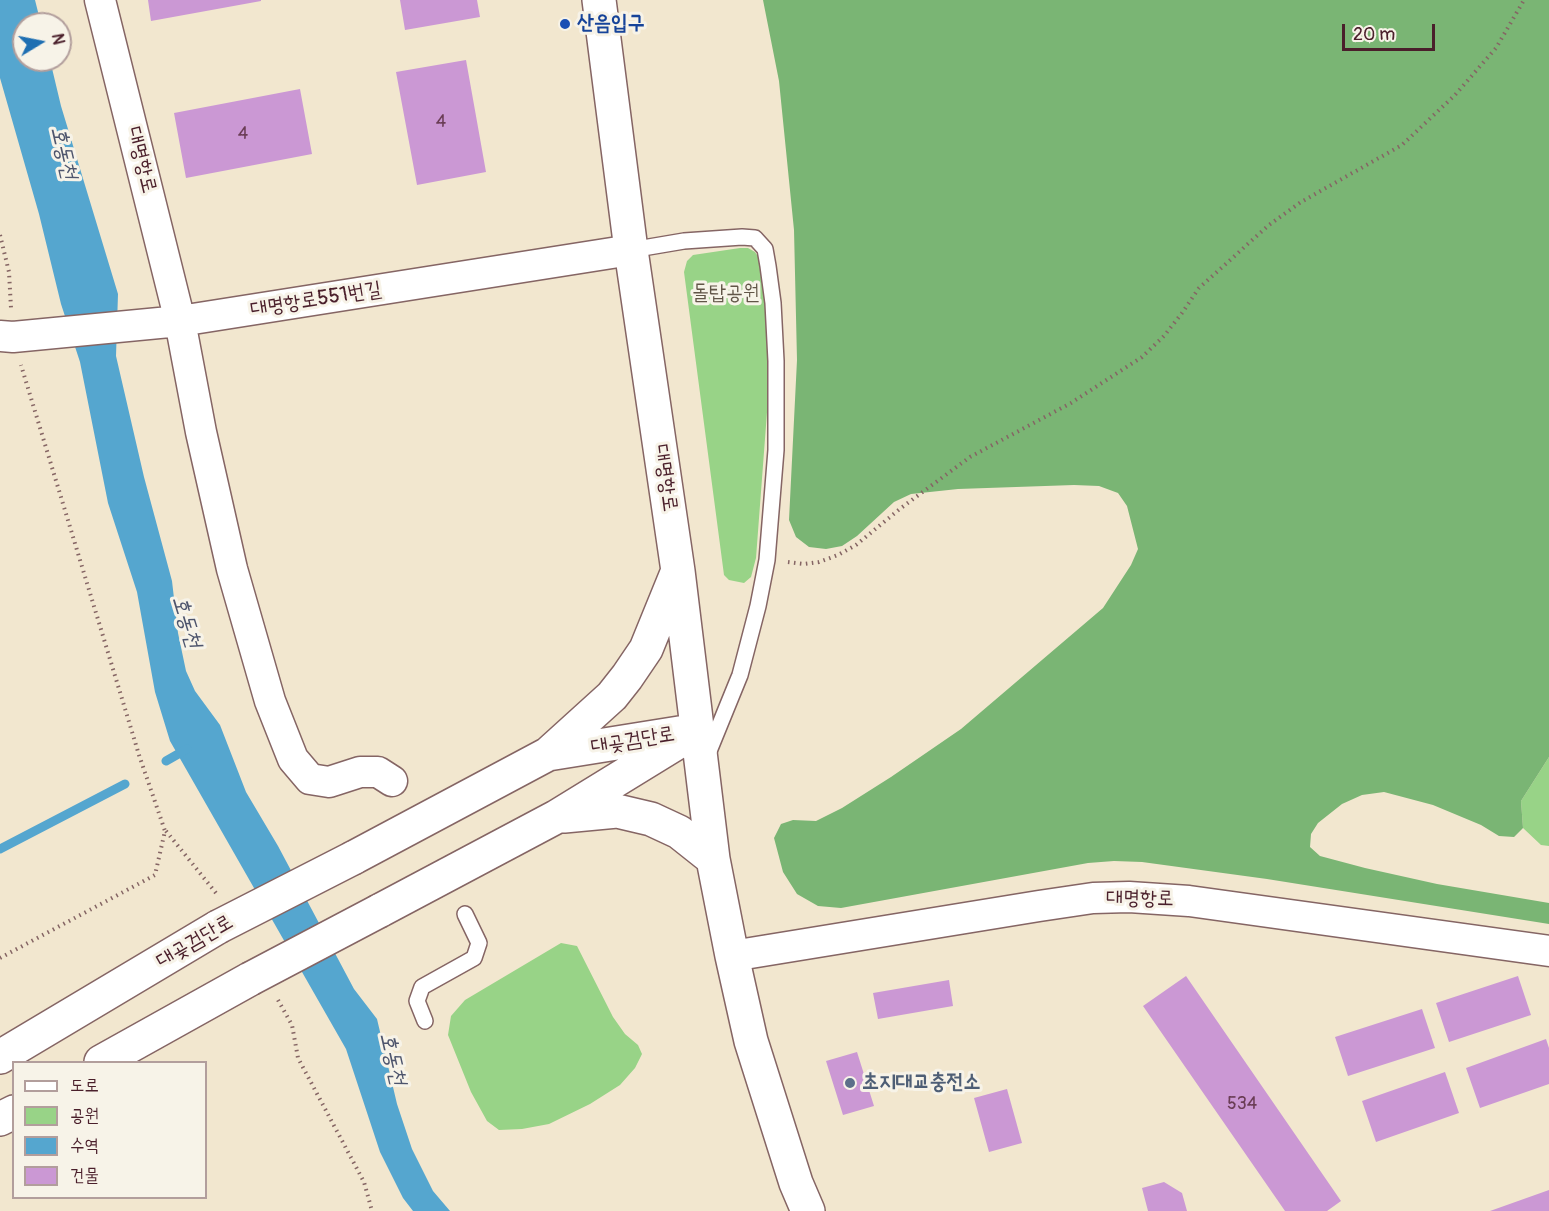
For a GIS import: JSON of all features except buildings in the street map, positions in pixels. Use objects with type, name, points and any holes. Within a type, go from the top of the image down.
[{"type":"main road","name":"대명항로","points":[[599,0],[631,250],[678,571],[713,859],[751,1041],[796,1184],[808,1211]]},
{"type":"main road","points":[[548,754],[612,696],[627,677],[646,650],[678,571]]},
{"type":"main road","name":"대곶검단로","points":[[0,1057],[218,912],[353,858],[548,754],[698,730]]},
{"type":"main road","name":"대곶검단로","points":[[103,1061],[263,987],[379,911],[556,817],[698,730]]},
{"type":"main road","points":[[556,817],[617,812],[651,819],[679,832],[713,859]]},
{"type":"street","name":"대명항로","points":[[100,0],[232,569],[270,701],[293,759],[309,778],[329,782],[360,772],[378,772],[392,781]]},
{"type":"street","name":"대명항로551번길","points":[[16,336],[173,322],[631,250]]},
{"type":"street","name":"대명항로","points":[[732,956],[1039,906],[1093,898],[1129,897],[1189,901],[1549,951]]},
{"type":"lane","points":[[631,250],[684,241],[755,238],[765,249],[773,303],[776,361],[776,450],[767,560],[740,675],[703,767]]},
{"type":"lane","points":[[425,1021],[417,1001],[422,987],[474,958],[479,943],[465,914]]},
{"type":"path","points":[[767,560],[804,564],[819,562],[838,555],[856,545],[970,457],[1071,403],[1142,357],[1164,336],[1199,288],[1269,225],[1301,202],[1402,145],[1432,117],[1455,95],[1496,48],[1524,0]]},
{"type":"path","points":[[0,235],[9,272],[16,336],[139,754],[165,831],[218,912]]},
{"type":"path","points":[[0,958],[154,875],[165,831]]},
{"type":"path","points":[[263,987],[292,1025],[298,1058],[364,1182],[372,1211]]},
{"type":"green space","points":[[763,0],[1549,0],[1549,757],[1521,801],[1523,828],[1514,837],[1499,836],[1481,825],[1433,805],[1384,792],[1362,795],[1342,804],[1318,823],[1311,834],[1310,847],[1320,856],[1365,868],[1437,884],[1549,903],[1549,924],[1267,879],[1142,862],[1088,863],[841,908],[818,906],[797,894],[783,872],[774,838],[781,824],[793,820],[816,821],[842,808],[961,729],[1103,608],[1131,565],[1138,549],[1127,506],[1118,493],[1099,486],[1074,485],[958,489],[911,494],[894,502],[857,536],[842,546],[826,549],[809,547],[796,537],[789,520],[797,360],[794,230],[779,81]]},
{"type":"green space","name":"돌탑공원","points":[[748,248],[755,252],[761,261],[766,299],[768,350],[768,399],[756,558],[751,577],[744,583],[729,580],[724,575],[684,272],[687,261],[693,255]]},
{"type":"green space","points":[[1549,757],[1549,846],[1541,845],[1523,828],[1521,801]]},
{"type":"green space","points":[[561,943],[577,946],[613,1017],[625,1034],[638,1045],[642,1054],[635,1068],[620,1085],[590,1104],[549,1124],[499,1130],[487,1121],[471,1092],[448,1035],[451,1016],[465,1000]]},
{"type":"water","name":"호동천","points":[[0,0],[35,0],[38,12],[12,12],[12,72],[53,72],[118,294],[116,356],[144,477],[172,581],[178,633],[186,671],[195,691],[220,725],[246,792],[278,846],[354,989],[377,1019],[397,1104],[412,1149],[433,1191],[450,1211],[413,1211],[403,1198],[380,1152],[346,1049],[170,741],[155,692],[137,592],[108,503],[80,362],[61,304],[39,214],[0,78]]},
{"type":"waterway","points":[[166,761],[187,749]]},
{"type":"waterway","points":[[0,849],[125,784]]},
{"type":"place","name":"산음입구","points":[[565,24]]},
{"type":"place","name":"초지대교충전소","points":[[850,1083]]}]
